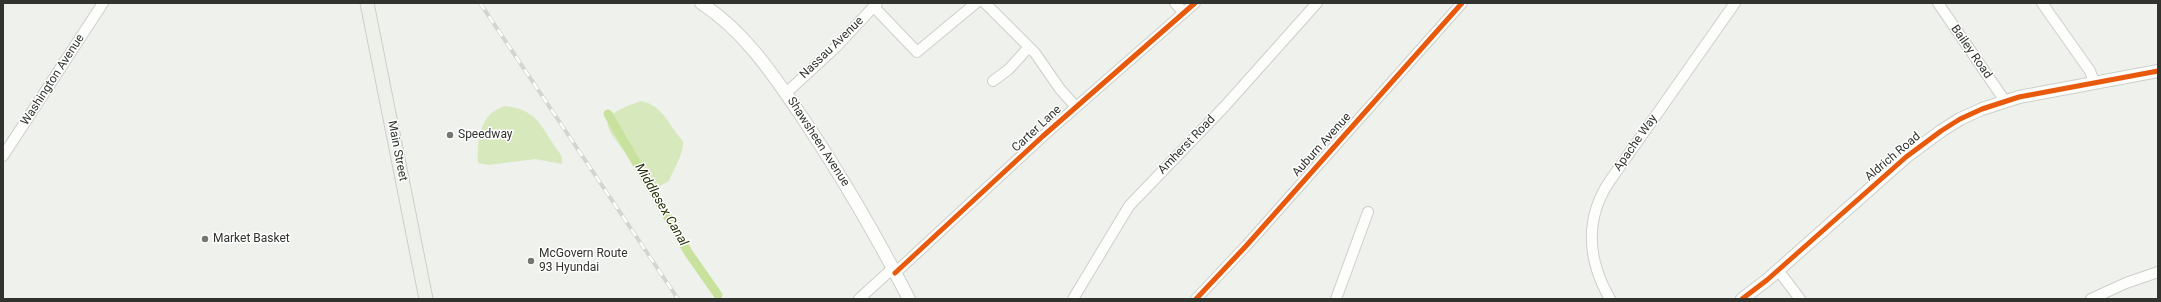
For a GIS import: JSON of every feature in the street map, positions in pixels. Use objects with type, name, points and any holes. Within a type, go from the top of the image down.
[{"type":"main road","name":"Main Street","points":[[367,3],[426,299]]},
{"type":"street","name":"Washington Avenue","points":[[3,156],[103,3]]},
{"type":"street","name":"Shawsheen Avenue","points":[[702,3],[721,16],[740,34],[786,93],[842,177],[910,299]]},
{"type":"street","points":[[876,5],[917,52],[976,3]]},
{"type":"street","points":[[985,3],[1029,47],[1076,107]]},
{"type":"street","points":[[1175,3],[1184,13]]},
{"type":"street","name":"Carter Lane","points":[[859,299],[894,270],[1195,3]]},
{"type":"street","name":"Amherst Road","points":[[1073,299],[1129,206],[1225,106],[1317,3]]},
{"type":"street","name":"Auburn Avenue","points":[[1196,299],[1462,3]]},
{"type":"street","name":"Apache Way","points":[[1610,299],[1597,273],[1592,250],[1592,226],[1600,198],[1609,182],[1735,3]]},
{"type":"street","name":"Bailey Road","points":[[1938,3],[2005,101]]},
{"type":"street","points":[[2042,3],[2090,71],[2094,82]]},
{"type":"street","name":"Nassau Avenue","points":[[786,93],[836,47],[876,5]]},
{"type":"street","points":[[993,81],[1009,70],[1029,47]]},
{"type":"street","name":"Aldrich Road","points":[[1742,299],[1778,270],[1906,157],[1941,130],[1971,114],[2005,101],[2094,82],[2158,71]]},
{"type":"street","points":[[1336,299],[1368,212]]},
{"type":"street","points":[[1778,270],[1800,299]]},
{"type":"street","points":[[2091,299],[2126,283],[2158,272]]},
{"type":"green space","points":[[641,101],[649,103],[660,111],[683,141],[682,151],[669,181],[658,187],[642,183],[634,166],[611,132],[608,125],[609,119],[614,113],[624,107]]},
{"type":"green space","points":[[506,106],[525,111],[537,120],[561,155],[562,164],[535,159],[488,165],[478,163],[478,145],[485,120],[497,109]]},
{"type":"waterway","name":"Middlesex Canal","points":[[608,114],[688,252],[718,295]]},
{"type":"railway","points":[[480,3],[678,299]]},
{"type":"cycle path","points":[[895,273],[1043,136],[1195,3]]},
{"type":"cycle path","points":[[1196,299],[1246,246],[1462,3]]},
{"type":"cycle path","points":[[1742,299],[1767,280],[1906,157],[1960,119],[1982,109],[2019,97],[2158,71]]},
{"type":"place","name":"Speedway","points":[[450,135]]},
{"type":"place","name":"Market Basket","points":[[205,239]]},
{"type":"place","name":"McGovern Route 93 Hyundai","points":[[531,261]]}]
